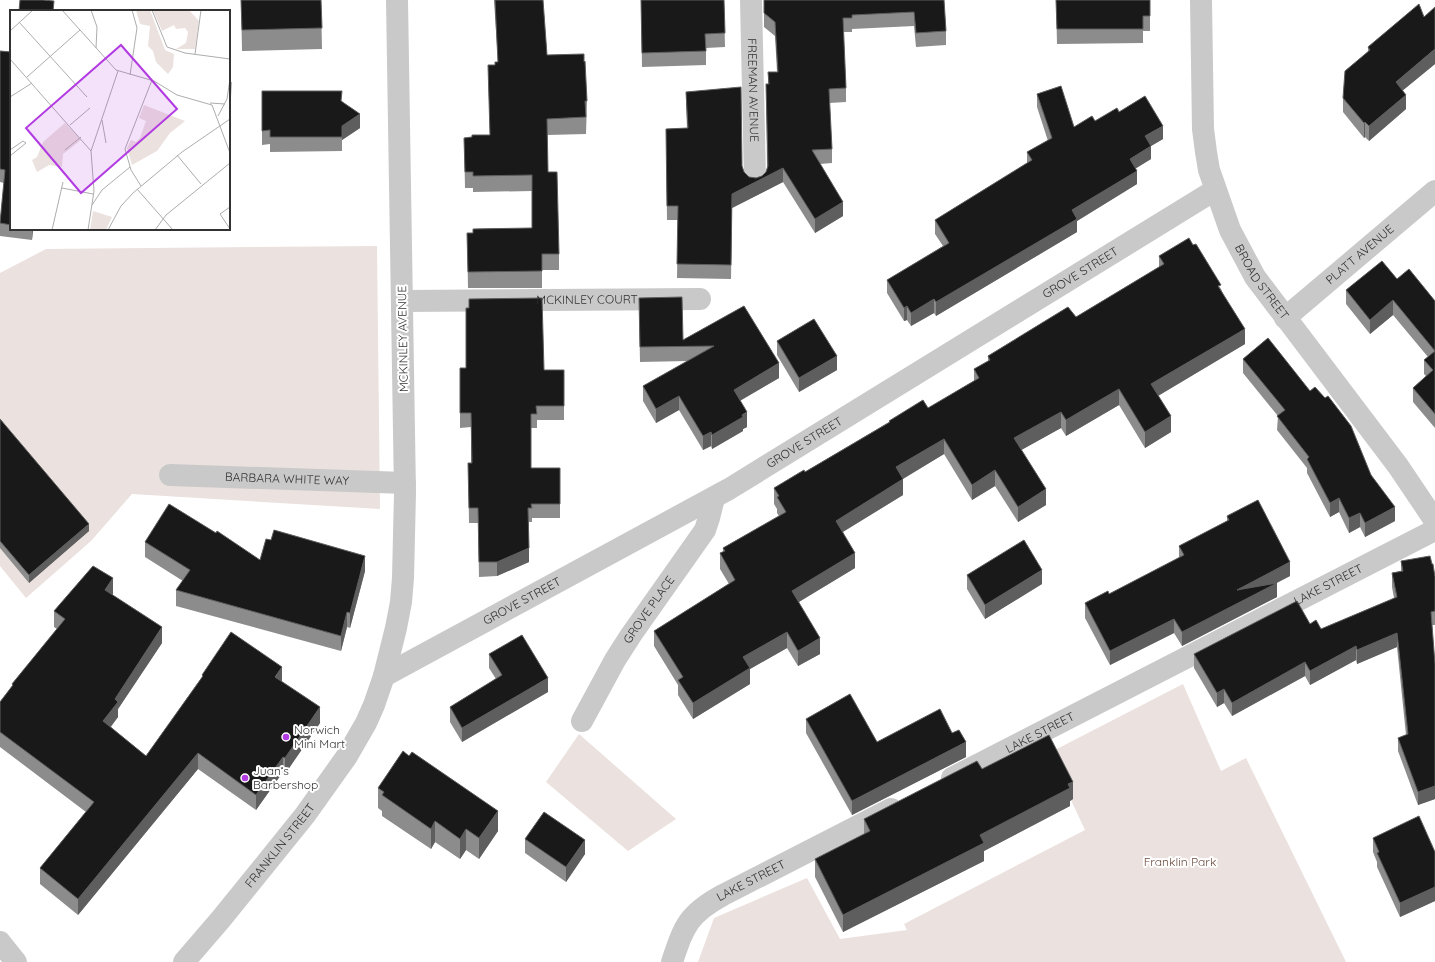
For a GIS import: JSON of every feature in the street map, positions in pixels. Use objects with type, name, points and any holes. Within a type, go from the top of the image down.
[{"type":"street","name":"MCKINLEY AVENUE","points":[[384,676],[401,602],[404,553],[405,483],[397,0]]},
{"type":"street","name":"FREEMAN AVENUE","points":[[751,0],[755,180]]},
{"type":"street","name":"BROAD STREET","points":[[1201,0],[1203,129],[1209,170],[1230,230],[1255,276],[1285,318],[1398,466],[1435,521]]},
{"type":"street","name":"GROVE STREET","points":[[384,676],[714,498],[1216,190]]},
{"type":"street","name":"PLATT AVENUE","points":[[1285,318],[1435,191]]},
{"type":"street","name":"MCKINLEY COURT","points":[[402,301],[700,299]]},
{"type":"street","name":"BARBARA WHITE WAY","points":[[170,475],[405,483]]},
{"type":"street","name":"GROVE PLACE","points":[[582,721],[615,660],[631,635],[705,530],[714,498]]},
{"type":"street","name":"LAKE STREET","points":[[932,788],[1435,530]]},
{"type":"street","name":"FRANKLIN STREET","points":[[184,962],[221,920],[325,788],[366,723],[384,676]]},
{"type":"street","name":"LAKE STREET","points":[[672,962],[685,929],[694,914],[700,908],[722,895],[911,798]]},
{"type":"street","points":[[0,942],[16,962]]},
{"type":"green space","points":[[377,246],[380,509],[132,494],[91,541],[26,598],[0,566],[0,273],[46,249]]},
{"type":"green space","name":"Franklin Park","points":[[1183,684],[1221,771],[1246,758],[1346,962],[698,962],[714,918],[807,878],[840,939],[907,930],[904,924],[1085,830],[1049,753]]},
{"type":"green space","points":[[579,734],[676,819],[628,851],[546,782]]},
{"type":"building","points":[[20,0],[54,1],[53,10],[19,10]]},
{"type":"building","points":[[241,0],[321,0],[322,28],[242,30]]},
{"type":"building","points":[[495,0],[543,0],[547,55],[584,54],[587,101],[585,101],[586,117],[547,119],[548,172],[557,172],[559,254],[542,254],[542,271],[468,272],[467,233],[473,233],[473,229],[532,228],[532,175],[473,176],[473,172],[465,172],[464,138],[472,137],[472,135],[490,135],[488,65],[495,65],[495,62],[498,62]]},
{"type":"building","points":[[641,0],[724,0],[725,33],[705,34],[706,51],[642,53]]},
{"type":"building","points":[[764,0],[944,0],[946,31],[916,33],[914,12],[852,15],[852,18],[843,18],[846,88],[829,89],[832,149],[812,150],[843,202],[815,219],[783,168],[732,194],[731,265],[677,264],[678,206],[667,206],[666,129],[688,128],[686,92],[741,87],[742,166],[744,172],[749,177],[756,178],[762,176],[766,172],[768,166],[766,84],[769,84],[768,72],[778,72],[775,22],[764,13]]},
{"type":"building","points":[[1056,0],[1150,0],[1150,16],[1143,16],[1143,29],[1057,29]]},
{"type":"building","points":[[1419,4],[1424,17],[1435,7],[1435,49],[1396,82],[1406,95],[1369,126],[1365,122],[1364,123],[1343,98],[1345,71],[1370,50],[1368,47]]},
{"type":"building","points":[[0,51],[10,52],[10,225],[0,223],[5,170],[0,169]]},
{"type":"building","points":[[230,82],[231,82],[230,112]]},
{"type":"building","points":[[1061,86],[1074,127],[1092,116],[1095,121],[1117,108],[1119,112],[1145,96],[1163,126],[1145,136],[1151,146],[1130,159],[1137,171],[1072,210],[1077,219],[936,302],[934,299],[911,313],[907,306],[904,308],[887,280],[949,243],[935,220],[1032,160],[1027,152],[1052,138],[1037,94]]},
{"type":"building","points":[[262,91],[342,91],[341,101],[360,114],[342,126],[342,137],[270,137],[270,130],[262,131]]},
{"type":"building","points":[[1189,238],[1193,245],[1196,244],[1221,285],[1218,286],[1245,329],[1151,384],[1171,416],[1145,432],[1119,389],[1066,420],[1061,412],[1014,438],[1046,489],[1018,507],[995,470],[972,485],[944,439],[896,467],[903,479],[836,521],[855,553],[792,591],[820,638],[798,651],[787,632],[743,657],[750,668],[693,703],[678,680],[683,677],[654,631],[735,580],[720,553],[725,551],[723,548],[786,512],[777,497],[779,496],[774,488],[804,470],[805,472],[890,422],[889,421],[923,400],[928,408],[979,378],[974,369],[990,360],[988,356],[1068,307],[1076,317],[1164,264],[1159,256]]},
{"type":"building","points":[[1382,261],[1397,279],[1409,269],[1435,301],[1435,351],[1393,300],[1370,320],[1346,290]]},
{"type":"building","points":[[682,297],[683,340],[744,306],[779,363],[734,390],[747,412],[742,415],[743,417],[712,435],[711,432],[703,436],[679,396],[656,409],[643,386],[714,346],[640,347],[639,298]]},
{"type":"building","points":[[542,298],[544,370],[564,370],[564,406],[536,406],[537,414],[531,414],[531,468],[560,468],[560,504],[531,504],[532,508],[528,508],[529,548],[497,562],[479,562],[478,508],[469,508],[468,463],[472,463],[471,413],[460,413],[460,368],[466,368],[466,308],[469,308],[469,299]]},
{"type":"building","points":[[814,319],[837,356],[799,378],[777,341]]},
{"type":"building","points":[[1268,338],[1310,391],[1315,387],[1325,398],[1328,396],[1351,426],[1371,475],[1395,507],[1365,523],[1360,513],[1349,518],[1339,498],[1330,503],[1307,459],[1309,457],[1277,416],[1285,410],[1243,359]]},
{"type":"building","points":[[1435,351],[1435,414],[1413,388],[1433,370],[1424,360]]},
{"type":"building","points":[[0,419],[89,524],[29,575],[0,541]]},
{"type":"building","points":[[1258,500],[1290,562],[1237,590],[1277,583],[1182,632],[1174,619],[1110,651],[1085,603],[1108,591],[1109,594],[1184,555],[1179,546],[1229,520],[1227,516]]},
{"type":"building","points":[[169,504],[216,533],[217,531],[260,560],[266,539],[271,540],[274,530],[365,556],[350,613],[347,612],[341,636],[176,590],[190,570],[145,542]]},
{"type":"building","points":[[1024,540],[1042,570],[985,605],[967,575]]},
{"type":"building","points":[[1430,556],[1435,577],[1435,611],[1431,612],[1435,664],[1435,786],[1418,792],[1398,738],[1408,734],[1397,633],[1357,650],[1356,646],[1310,671],[1305,662],[1232,703],[1224,689],[1217,693],[1194,654],[1297,601],[1310,624],[1316,620],[1321,629],[1397,597],[1392,573],[1403,571],[1401,561]]},
{"type":"building","points":[[93,566],[113,578],[105,590],[162,627],[115,699],[118,702],[103,721],[146,756],[203,676],[202,675],[231,632],[282,667],[275,677],[320,707],[285,758],[283,757],[256,795],[198,753],[78,899],[40,868],[94,802],[0,732],[0,702],[13,685],[12,684],[65,619],[54,611]]},
{"type":"building","points":[[522,635],[548,678],[462,728],[450,707],[502,675],[489,654]]},
{"type":"building","points":[[850,694],[877,742],[940,709],[952,733],[959,730],[966,742],[852,801],[806,719]]},
{"type":"building","points":[[1049,735],[1073,782],[1068,784],[1070,788],[980,835],[984,843],[843,915],[815,859],[870,831],[864,819],[977,761],[982,769]]},
{"type":"building","points":[[403,751],[409,756],[412,752],[498,811],[479,838],[466,829],[460,839],[435,821],[431,829],[382,795],[384,792],[378,788]]},
{"type":"building","points":[[544,812],[585,840],[566,867],[525,839]]},
{"type":"building","points":[[1419,816],[1435,852],[1435,887],[1400,903],[1377,853],[1379,852],[1373,838]]},
{"type":"place","name":"Norwich Mini Mart","points":[[286,737]]},
{"type":"place","name":"Juan’s Barbershop","points":[[245,778]]}]
